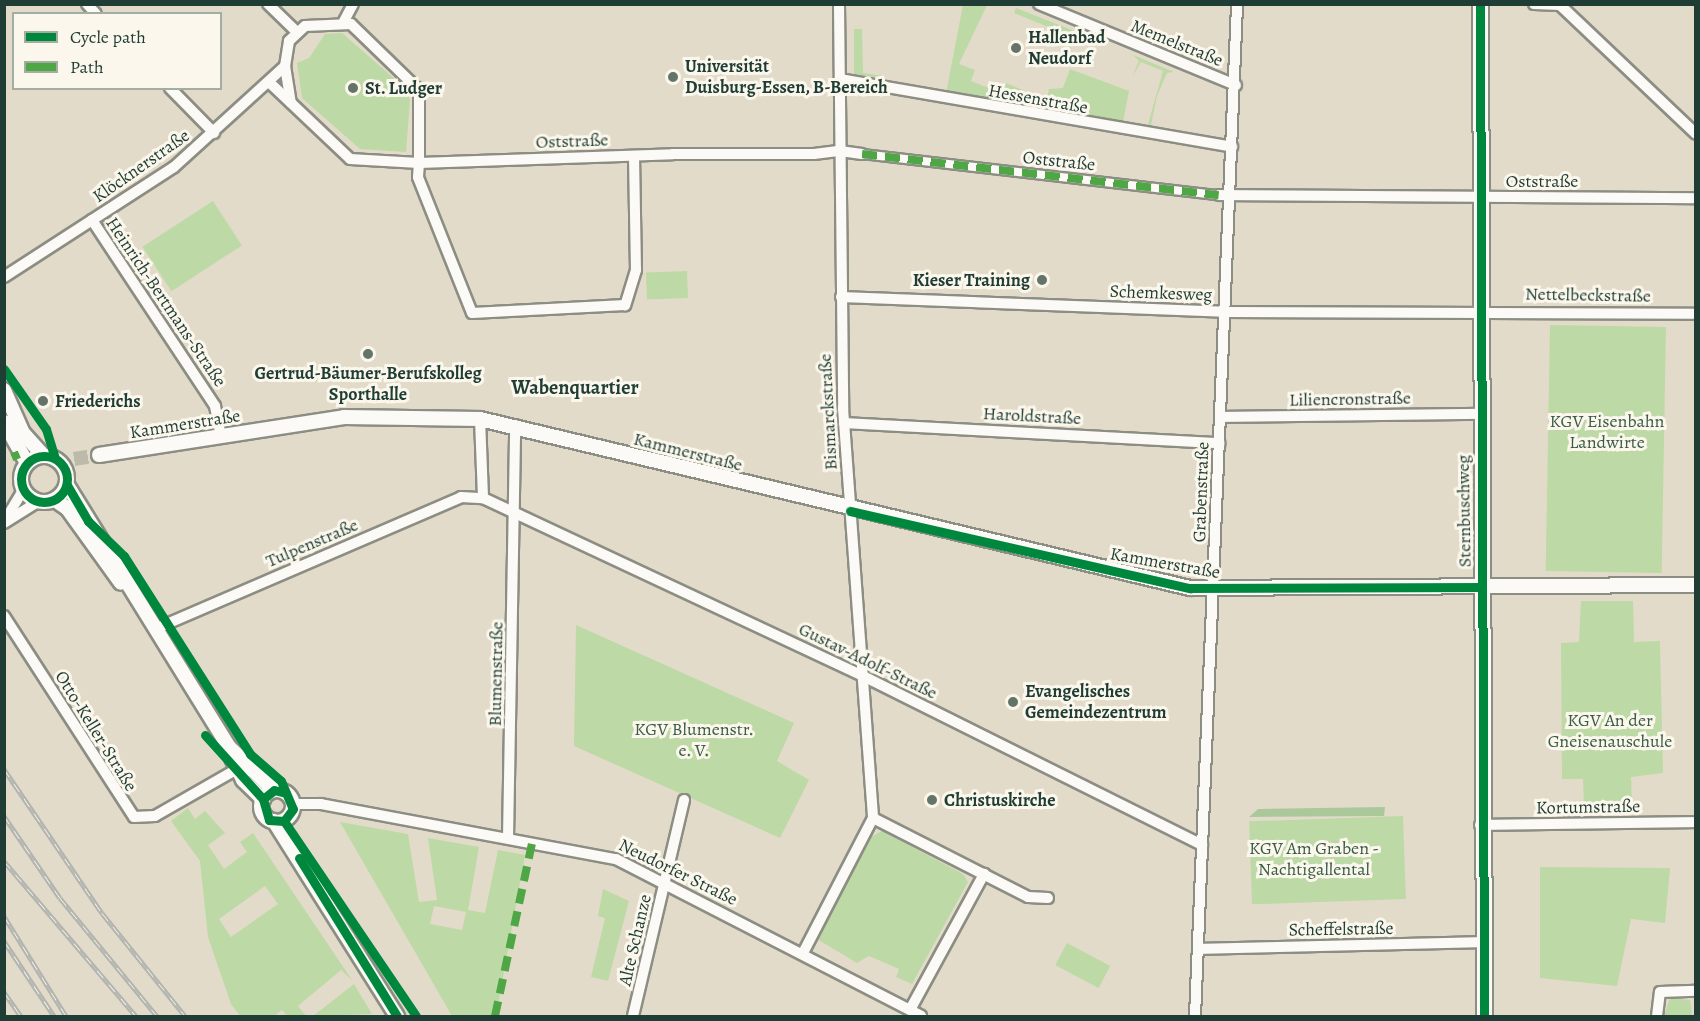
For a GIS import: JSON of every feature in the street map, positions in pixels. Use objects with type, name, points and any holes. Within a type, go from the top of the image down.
[{"type":"main road","name":"Sternbuschweg","points":[[1480,4],[1480,825],[1484,1017]]},
{"type":"street","points":[[268,4],[297,32]]},
{"type":"street","points":[[344,21],[352,4]]},
{"type":"street","name":"Bismarckstraße","points":[[839,4],[844,423],[873,818]]},
{"type":"street","name":"Memelstraße","points":[[1039,4],[1236,85]]},
{"type":"street","name":"Grabenstraße","points":[[1195,1017],[1200,949],[1212,589],[1221,417],[1225,195],[1232,147],[1236,85],[1237,4]]},
{"type":"street","points":[[1534,4],[1560,5],[1695,134]]},
{"type":"street","points":[[291,103],[285,66],[286,50],[297,32],[344,21]]},
{"type":"street","points":[[344,21],[419,90],[418,177],[472,313],[626,305],[636,270],[634,156]]},
{"type":"street","name":"Klöcknerstraße","points":[[4,277],[174,167],[270,83],[285,66]]},
{"type":"street","name":"Hessenstraße","points":[[840,79],[1232,147]]},
{"type":"street","name":"Oststraße","points":[[270,83],[350,159],[419,163],[840,151],[1225,195],[1695,198]]},
{"type":"street","points":[[172,90],[214,133]]},
{"type":"street","name":"Heinrich-Bertmans-Straße","points":[[92,220],[215,406],[221,436]]},
{"type":"street","name":"Schemkesweg","points":[[841,297],[1224,312],[1480,309]]},
{"type":"street","name":"Nettelbeckstraße","points":[[1480,309],[1695,314]]},
{"type":"street","points":[[4,390],[23,433],[44,456],[69,462],[67,485],[55,500]]},
{"type":"street","name":"Liliencronstraße","points":[[1221,417],[1480,414]]},
{"type":"street","name":"Kammerstraße","points":[[99,455],[344,417],[480,419],[515,425],[850,511],[1160,583],[1212,589],[1695,585]]},
{"type":"street","points":[[480,419],[483,498],[516,512]]},
{"type":"street","points":[[4,422],[27,463]]},
{"type":"street","name":"Haroldstraße","points":[[844,423],[1219,443]]},
{"type":"street","name":"Blumenstraße","points":[[508,838],[516,512],[515,425]]},
{"type":"street","points":[[4,523],[23,490],[21,476],[27,463],[44,456]]},
{"type":"street","points":[[67,485],[137,603]]},
{"type":"street","points":[[23,490],[38,502]]},
{"type":"street","name":"Tulpenstraße","points":[[155,629],[461,497],[483,498]]},
{"type":"street","points":[[4,523],[38,502],[55,500],[67,508],[155,629],[240,767],[269,795]]},
{"type":"street","name":"Gustav-Adolf-Straße","points":[[516,512],[863,676],[1202,845]]},
{"type":"street","name":"Otto-Keller-Straße","points":[[4,616],[128,812],[145,820],[155,816],[240,767]]},
{"type":"street","points":[[269,795],[286,793],[293,804],[279,821]]},
{"type":"street","points":[[269,795],[263,812],[279,821],[296,854],[397,1017]]},
{"type":"street","name":"Alte Schanze","points":[[633,1017],[684,800]]},
{"type":"street","name":"Neudorfer Straße","points":[[293,804],[321,804],[601,854],[911,1008],[921,1017]]},
{"type":"street","points":[[802,953],[873,818],[1028,897],[1048,898]]},
{"type":"street","name":"Kortumstraße","points":[[1480,825],[1695,822]]},
{"type":"street","points":[[911,1008],[984,874]]},
{"type":"street","name":"Scheffelstraße","points":[[1200,949],[1482,942]]},
{"type":"street","points":[[1657,1017],[1660,992],[1695,991]]},
{"type":"green space","points":[[963,5],[987,5],[959,64],[975,70],[971,81],[1001,93],[1006,83],[1030,93],[1028,107],[946,93]]},
{"type":"green space","points":[[1016,8],[1077,32],[1067,57],[1063,55],[1070,36],[1014,13]]},
{"type":"green space","points":[[854,29],[862,29],[863,73],[883,76],[882,81],[854,76]]},
{"type":"green space","points":[[342,33],[405,88],[410,100],[406,152],[360,149],[302,98],[297,63],[309,58],[325,34]]},
{"type":"green space","points":[[1133,55],[1174,72],[1167,73],[1157,96],[1151,125],[1158,130],[1147,128],[1163,71],[1141,62],[1132,77],[1139,61]]},
{"type":"green space","points":[[1070,69],[1129,91],[1123,122],[1131,125],[1044,110],[1049,89],[1063,88]]},
{"type":"green space","points":[[213,201],[242,245],[171,291],[143,247]]},
{"type":"green space","points":[[687,271],[688,298],[647,299],[646,272]]},
{"type":"green space","name":"KGV Eisenbahn Landwirte","points":[[1550,325],[1666,327],[1662,573],[1546,571]]},
{"type":"green space","name":"KGV An der Gneisenauschule","points":[[1581,601],[1633,601],[1634,642],[1660,641],[1663,773],[1631,777],[1632,805],[1584,806],[1583,779],[1562,779],[1561,643],[1579,642]]},
{"type":"green space","name":"KGV Blumenstr. e. V.","points":[[576,625],[794,723],[777,761],[809,780],[780,838],[574,746]]},
{"type":"green space","points":[[1385,807],[1384,816],[1249,817],[1258,809]]},
{"type":"green space","points":[[188,808],[195,819],[205,811],[225,833],[208,845],[224,869],[247,852],[240,842],[253,833],[352,980],[341,970],[298,1006],[306,1016],[287,1016],[282,1010],[274,1016],[240,1016],[231,1004],[208,937],[200,861],[171,821]],"holes":[[[265,886],[278,904],[231,937],[219,919]]]},
{"type":"green space","name":"KGV Am Graben - Nachtigallental","points":[[1403,816],[1406,899],[1252,904],[1249,821]]},
{"type":"green space","points":[[340,822],[408,834],[419,902],[437,900],[428,838],[479,847],[468,910],[485,913],[498,850],[525,855],[496,1016],[452,1016]],"holes":[[[434,906],[466,912],[462,930],[430,924]]]},
{"type":"green space","points":[[882,831],[963,874],[968,882],[912,984],[896,977],[899,969],[869,956],[857,963],[817,939],[869,838]]},
{"type":"green space","points":[[1540,867],[1670,868],[1665,923],[1631,919],[1617,986],[1540,978]]},
{"type":"green space","points":[[603,889],[629,901],[608,981],[591,977],[605,918],[598,916]]},
{"type":"green space","points":[[1067,943],[1110,966],[1099,988],[1055,965]]},
{"type":"green space","points":[[354,984],[372,1014],[313,1016]]},
{"type":"green space","points":[[1670,998],[1690,1000],[1692,1016],[1664,1016]]},
{"type":"tunnel","points":[[74,459],[99,455]]},
{"type":"railway","points":[[4,769],[102,913],[185,1016]]},
{"type":"railway","points":[[4,816],[60,898],[157,1016]]},
{"type":"railway","points":[[4,861],[136,1016]]},
{"type":"railway","points":[[4,916],[66,1016]]},
{"type":"railway","points":[[4,941],[54,1016]]},
{"type":"railway","points":[[4,992],[21,1016]]},
{"type":"marked path","points":[[862,154],[1219,195]]},
{"type":"marked path","points":[[14,452],[17,459]]},
{"type":"marked path","points":[[495,1016],[532,843]]},
{"type":"cycle path","points":[[1480,4],[1484,1016]]},
{"type":"cycle path","points":[[4,369],[46,429],[55,458]]},
{"type":"cycle path","points":[[49,456],[61,462],[66,470],[67,479],[66,488],[61,496],[53,501],[39,502],[27,496],[22,488],[21,474],[27,462],[35,457],[49,456]]},
{"type":"cycle path","points":[[67,485],[88,521],[124,556],[250,754],[281,781],[293,809],[284,821],[269,820],[263,799],[274,790],[286,793]]},
{"type":"cycle path","points":[[850,511],[1190,588],[1481,587]]},
{"type":"cycle path","points":[[205,735],[263,799]]},
{"type":"cycle path","points":[[284,821],[416,1016]]},
{"type":"cycle path","points":[[299,858],[397,1016]]},
{"type":"place","name":"Hallenbad Neudorf","points":[[1016,48]]},
{"type":"place","name":"Universität Duisburg-Essen, B-Bereich","points":[[673,77]]},
{"type":"place","name":"St. Ludger","points":[[353,88]]},
{"type":"place","name":"Kieser Training","points":[[1042,280]]},
{"type":"place","name":"Gertrud-Bäumer-Berufskolleg Sporthalle","points":[[368,354]]},
{"type":"place","name":"Friederichs","points":[[43,401]]},
{"type":"place","name":"Evangelisches Gemeindezentrum","points":[[1013,702]]},
{"type":"place","name":"Christuskirche","points":[[932,800]]},
{"type":"district","name":"Wabenquartier","points":[[575,387]]}]
